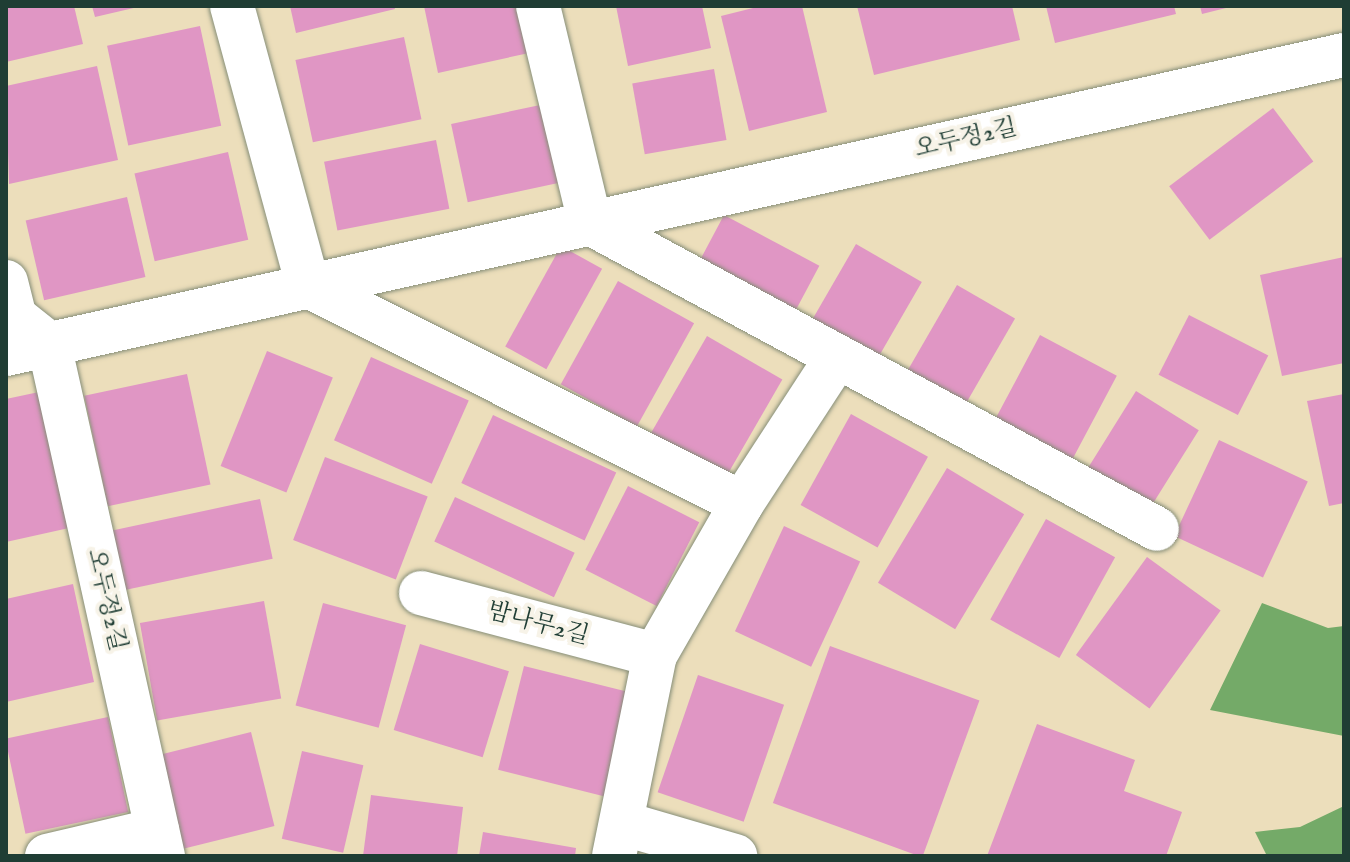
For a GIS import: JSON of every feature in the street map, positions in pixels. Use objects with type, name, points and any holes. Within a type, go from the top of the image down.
[{"type":"street","points":[[232,6],[308,286],[742,503]]},
{"type":"street","points":[[538,6],[590,223],[1157,529]]},
{"type":"street","name":"오두정2길","points":[[6,354],[1344,57]]},
{"type":"street","points":[[6,282],[15,317],[49,344]]},
{"type":"street","name":"오두정2길","points":[[49,344],[160,843]]},
{"type":"street","points":[[735,856],[619,840],[655,655],[742,503],[837,357]]},
{"type":"street","name":"밤나무2길","points":[[421,593],[655,655]]},
{"type":"street","points":[[47,856],[160,843]]},
{"type":"green space","points":[[1262,603],[1328,628],[1344,626],[1344,736],[1210,710]]},
{"type":"green space","points":[[1344,806],[1344,856],[1267,856],[1255,832],[1300,827]]},
{"type":"building","points":[[6,6],[74,6],[83,44],[6,62]]},
{"type":"building","points":[[92,6],[138,6],[138,7],[95,17]]},
{"type":"building","points":[[290,6],[394,6],[395,9],[296,33]]},
{"type":"building","points":[[424,6],[519,6],[529,53],[438,73]]},
{"type":"building","points":[[616,6],[702,6],[711,48],[628,66]]},
{"type":"building","points":[[761,6],[802,6],[827,112],[749,131],[721,16]]},
{"type":"building","points":[[857,6],[1012,6],[1020,40],[874,75]]},
{"type":"building","points":[[1046,6],[1174,6],[1176,14],[1055,43]]},
{"type":"building","points":[[1200,6],[1230,6],[1230,7],[1202,14]]},
{"type":"building","points":[[200,26],[221,126],[128,146],[107,46]]},
{"type":"building","points":[[404,37],[421,119],[313,142],[295,60]]},
{"type":"building","points":[[97,66],[118,160],[9,184],[6,86]]},
{"type":"building","points":[[714,69],[727,140],[645,154],[632,83]]},
{"type":"building","points":[[545,104],[562,182],[468,202],[451,124]]},
{"type":"building","points":[[1273,108],[1313,162],[1209,240],[1169,186]]},
{"type":"building","points":[[436,140],[449,209],[337,230],[324,162]]},
{"type":"building","points":[[228,152],[248,240],[155,261],[134,174]]},
{"type":"building","points":[[127,197],[145,277],[44,300],[26,220]]},
{"type":"building","points":[[724,215],[819,266],[792,317],[697,266]]},
{"type":"building","points":[[856,244],[922,282],[878,357],[812,319]]},
{"type":"building","points":[[561,246],[602,269],[546,369],[505,347]]},
{"type":"building","points":[[1344,257],[1344,363],[1282,376],[1260,275]]},
{"type":"building","points":[[618,281],[694,323],[637,426],[561,384]]},
{"type":"building","points":[[957,285],[1015,318],[964,407],[906,373]]},
{"type":"building","points":[[1189,315],[1268,355],[1238,415],[1159,375]]},
{"type":"building","points":[[1040,335],[1117,376],[1072,461],[995,420]]},
{"type":"building","points":[[707,336],[782,380],[726,476],[651,433]]},
{"type":"building","points":[[267,351],[333,378],[286,493],[221,466]]},
{"type":"building","points":[[371,357],[469,401],[432,484],[334,440]]},
{"type":"building","points":[[187,374],[210,485],[108,506],[84,396]]},
{"type":"building","points":[[1136,391],[1199,430],[1145,516],[1082,477]]},
{"type":"building","points":[[39,392],[69,528],[6,542],[6,399]]},
{"type":"building","points":[[1344,394],[1344,503],[1329,506],[1307,401]]},
{"type":"building","points":[[851,414],[928,457],[878,548],[801,505]]},
{"type":"building","points":[[493,415],[616,472],[585,540],[461,483]]},
{"type":"building","points":[[1219,440],[1308,481],[1263,577],[1174,536]]},
{"type":"building","points":[[325,457],[428,496],[396,580],[293,540]]},
{"type":"building","points":[[947,468],[1024,514],[955,629],[878,583]]},
{"type":"building","points":[[628,486],[699,522],[657,606],[585,570]]},
{"type":"building","points":[[455,497],[575,553],[554,597],[434,541]]},
{"type":"building","points":[[260,499],[273,559],[125,590],[112,530]]},
{"type":"building","points":[[1046,519],[1115,557],[1059,658],[990,620]]},
{"type":"building","points":[[784,526],[860,561],[811,667],[735,631]]},
{"type":"building","points":[[1147,557],[1221,610],[1149,708],[1076,655]]},
{"type":"building","points":[[73,584],[94,682],[6,702],[6,599]]},
{"type":"building","points":[[264,601],[281,698],[157,720],[140,623]]},
{"type":"building","points":[[323,603],[406,625],[379,728],[296,705]]},
{"type":"building","points":[[420,644],[509,671],[483,757],[394,730]]},
{"type":"building","points":[[830,646],[979,700],[923,856],[773,803]]},
{"type":"building","points":[[524,666],[635,694],[609,797],[498,770]]},
{"type":"building","points":[[698,675],[784,705],[744,822],[658,792]]},
{"type":"building","points":[[108,717],[128,812],[25,834],[6,739]]},
{"type":"building","points":[[1037,724],[1135,760],[1124,791],[1182,812],[1166,856],[987,856]]},
{"type":"building","points":[[251,732],[274,826],[181,849],[158,755]]},
{"type":"building","points":[[302,751],[363,765],[343,853],[282,839]]},
{"type":"building","points":[[371,795],[463,807],[457,856],[363,856]]},
{"type":"building","points":[[483,832],[576,848],[575,856],[479,856]]}]
